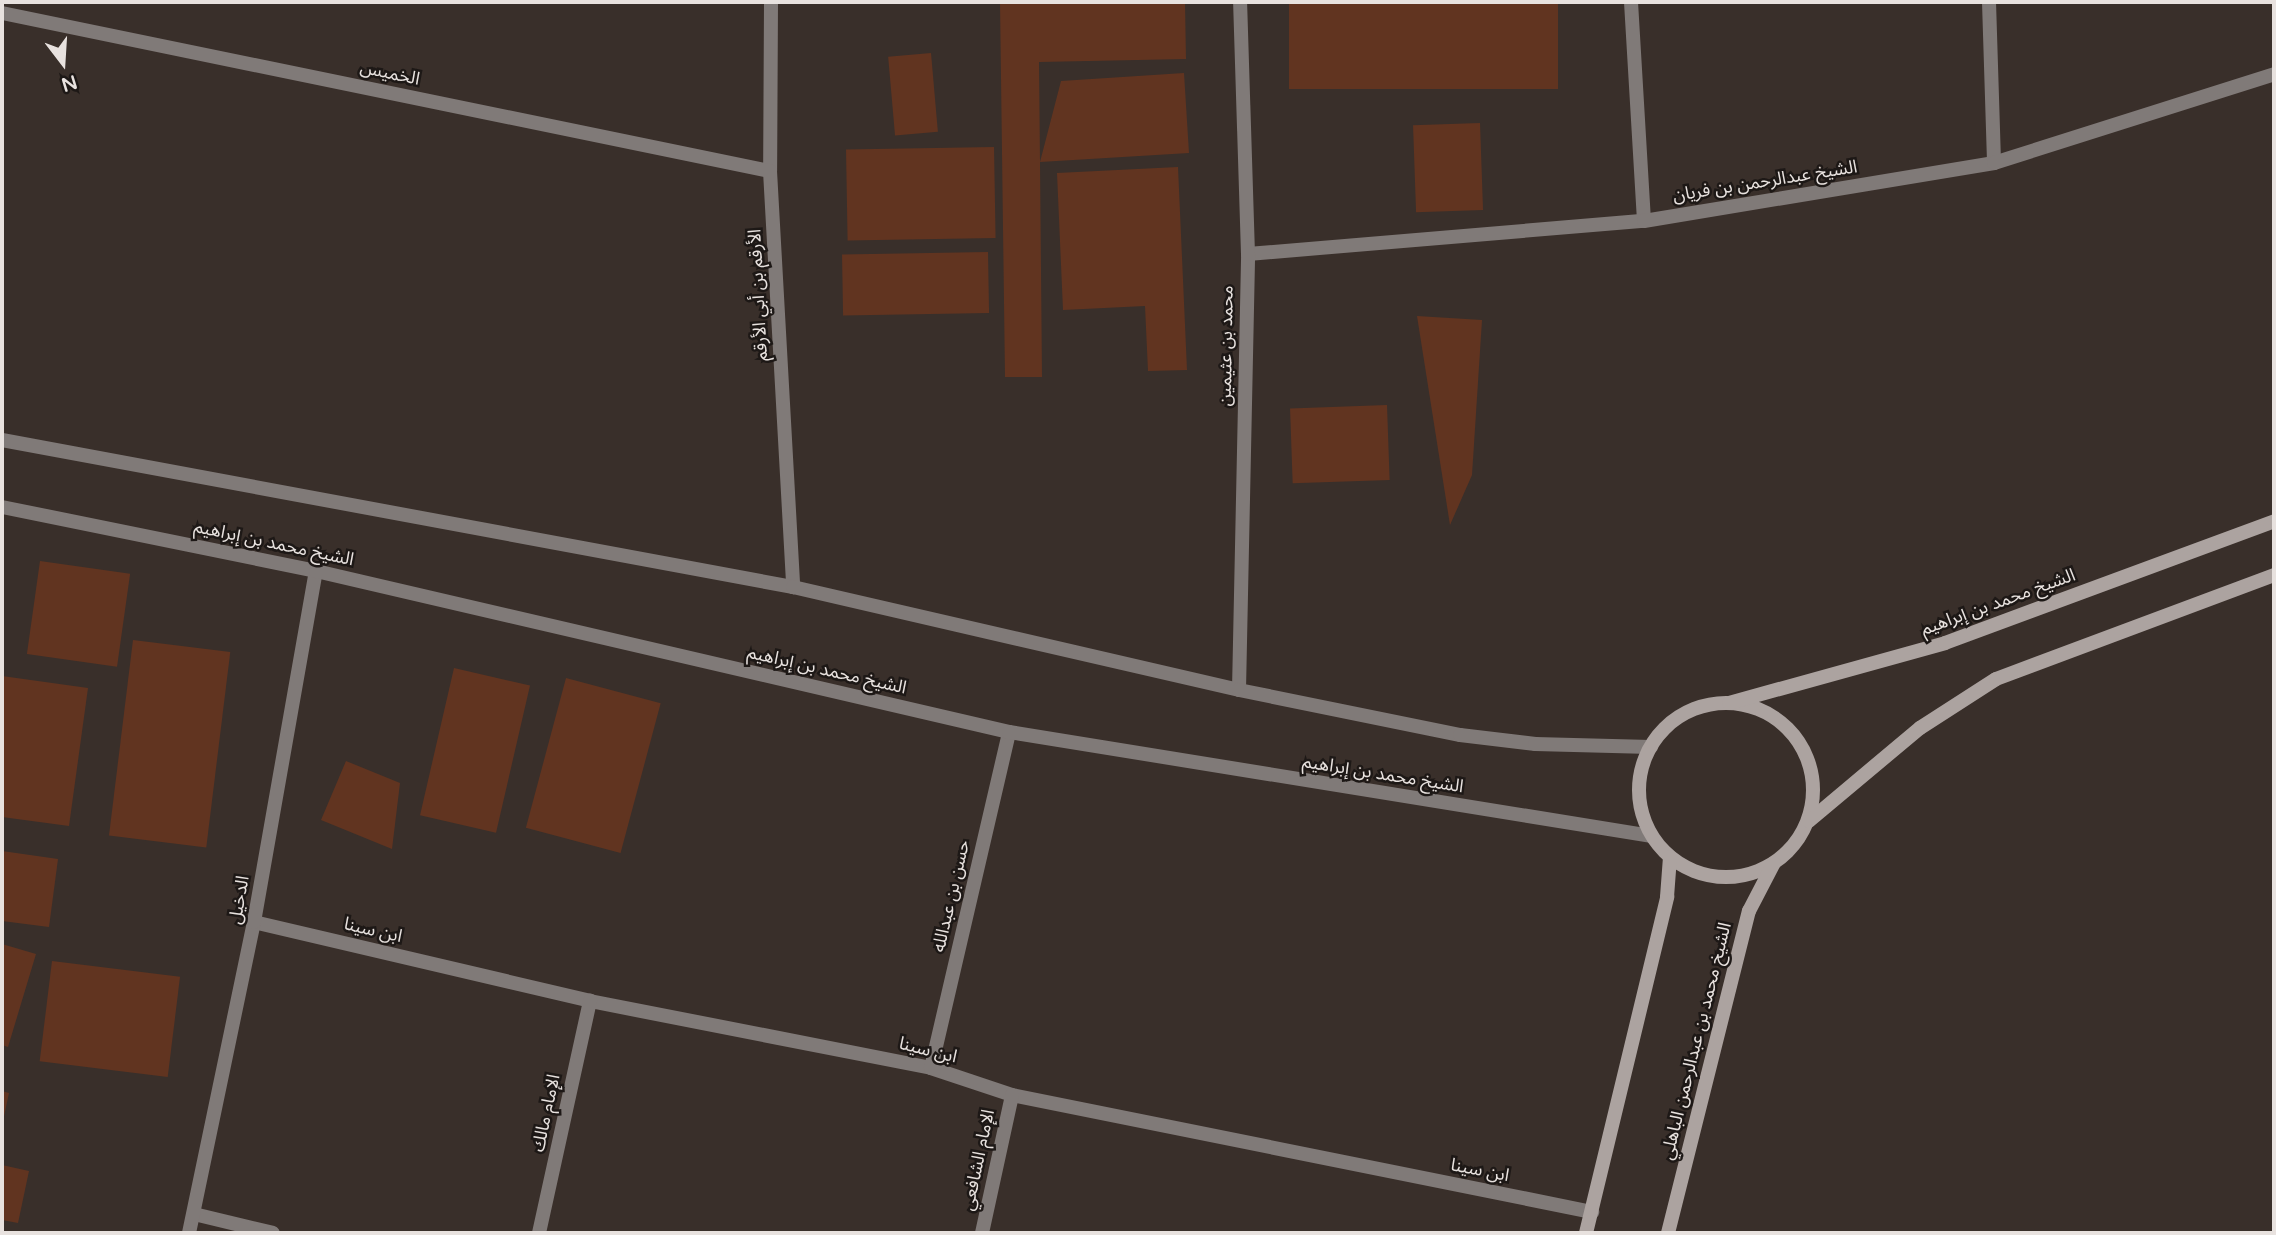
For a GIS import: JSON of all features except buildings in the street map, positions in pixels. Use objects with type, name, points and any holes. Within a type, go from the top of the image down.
[{"type":"main road","name":"الشيخ محمد بن إبراهيم","points":[[1729,703],[1945,643],[2274,521]]},
{"type":"main road","points":[[1809,821],[1920,727],[1996,679],[2274,575]]},
{"type":"main road","points":[[1729,703],[1756,707],[1780,721],[1800,741],[1811,766],[1815,793],[1809,821],[1795,845],[1774,863],[1749,875],[1721,878],[1694,872],[1670,857],[1651,836],[1640,811],[1639,785],[1651,747],[1678,717],[1702,706],[1729,703]]},
{"type":"main road","points":[[1586,1233],[1667,897],[1670,857]]},
{"type":"main road","name":"الشيخ محمد بن عبدالرحمن الباهلي","points":[[1668,1233],[1749,911],[1774,863]]},
{"type":"street","name":"الأرقم بن أبي الأرقم","points":[[771,2],[770,171],[793,587]]},
{"type":"street","name":"محمد بن عثيمين","points":[[1239,690],[1248,254],[1240,2]]},
{"type":"street","points":[[1632,2],[1644,221]]},
{"type":"street","points":[[1989,2],[1994,163]]},
{"type":"street","name":"الخميس","points":[[2,13],[770,171]]},
{"type":"street","name":"الشيخ عبدالرحمن بن فريان","points":[[1248,254],[1644,221],[1994,163],[2274,74]]},
{"type":"street","points":[[2,440],[793,587],[1239,690],[1460,735],[1535,744],[1651,747]]},
{"type":"street","name":"الشيخ محمد بن إبراهيم","points":[[2,507],[316,571],[1009,732],[1651,836]]},
{"type":"street","name":"الدخيل","points":[[189,1233],[254,922],[316,571]]},
{"type":"street","name":"حسن بن عبدالله","points":[[931,1068],[1009,732]]},
{"type":"street","name":"ابن سينا","points":[[254,922],[590,1001],[931,1068],[1012,1095],[1592,1212]]},
{"type":"street","name":"الإمام مالك","points":[[539,1233],[590,1001]]},
{"type":"street","name":"الإمام الشافعي","points":[[982,1233],[1012,1095]]},
{"type":"street","points":[[194,1214],[273,1233]]}]
